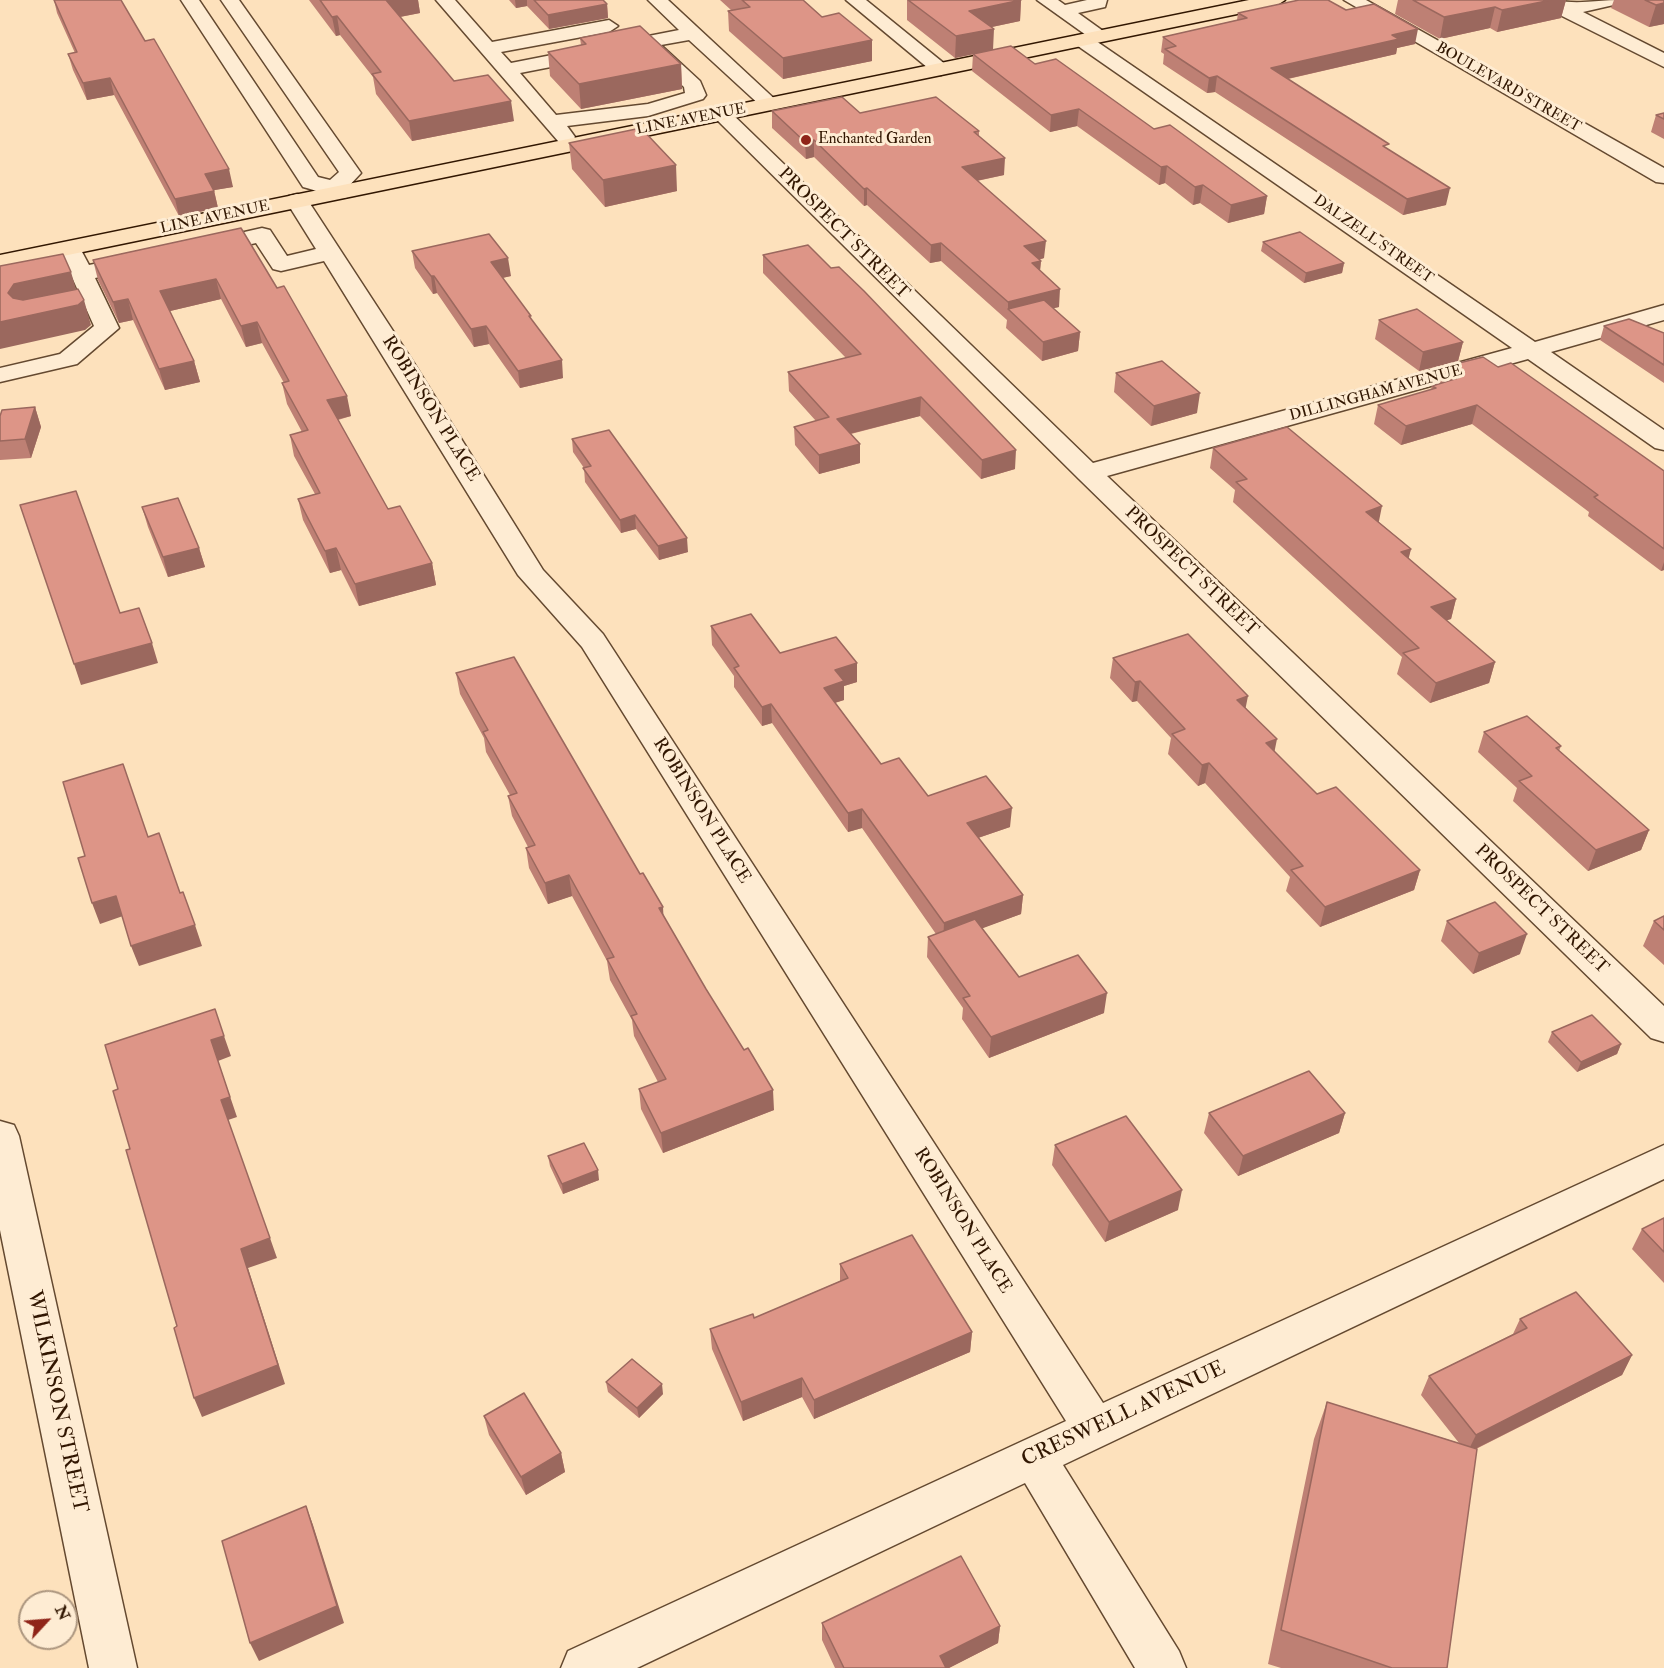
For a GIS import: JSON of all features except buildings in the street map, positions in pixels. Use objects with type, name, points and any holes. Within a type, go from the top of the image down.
[{"type":"main road","name":"LINE AVENUE","points":[[0,262],[297,201],[337,189],[722,114],[1091,38],[1250,2],[1276,0]]},
{"type":"street","points":[[190,0],[311,182],[337,189],[350,173],[231,0]]},
{"type":"street","points":[[446,0],[570,143]]},
{"type":"street","points":[[657,0],[770,104]]},
{"type":"street","points":[[855,0],[941,69]]},
{"type":"street","name":"DALZELL STREET","points":[[1046,0],[1062,11],[1091,38],[1664,442]]},
{"type":"street","points":[[1062,11],[1091,6],[1098,3],[1098,0]]},
{"type":"street","name":"BOULEVARD STREET","points":[[1353,0],[1664,177]]},
{"type":"street","points":[[1546,0],[1664,61]]},
{"type":"street","points":[[1565,10],[1611,0]]},
{"type":"street","points":[[650,19],[673,14]]},
{"type":"street","points":[[488,49],[627,23]]},
{"type":"street","points":[[506,70],[693,33]]},
{"type":"street","points":[[550,121],[597,118],[675,102],[696,95],[693,85],[647,41]]},
{"type":"street","name":"PROSPECT STREET","points":[[722,114],[1088,473],[1664,1028]]},
{"type":"street","name":"ROBINSON PLACE","points":[[297,201],[532,575],[593,641],[1095,1429]]},
{"type":"street","points":[[183,252],[262,236],[281,264],[331,252]]},
{"type":"street","points":[[0,375],[68,359],[107,328],[84,304],[82,274],[70,248]]},
{"type":"street","points":[[82,274],[161,257]]},
{"type":"street","name":"DILLINGHAM AVENUE","points":[[1088,473],[1664,312]]},
{"type":"street","name":"WILKINSON STREET","points":[[0,1136],[113,1668]]},
{"type":"street","name":"CRESWELL AVENUE","points":[[585,1668],[1664,1161]]},
{"type":"street","points":[[1034,1457],[1162,1668]]},
{"type":"place","name":"Enchanted Garden","points":[[806,140]]}]
